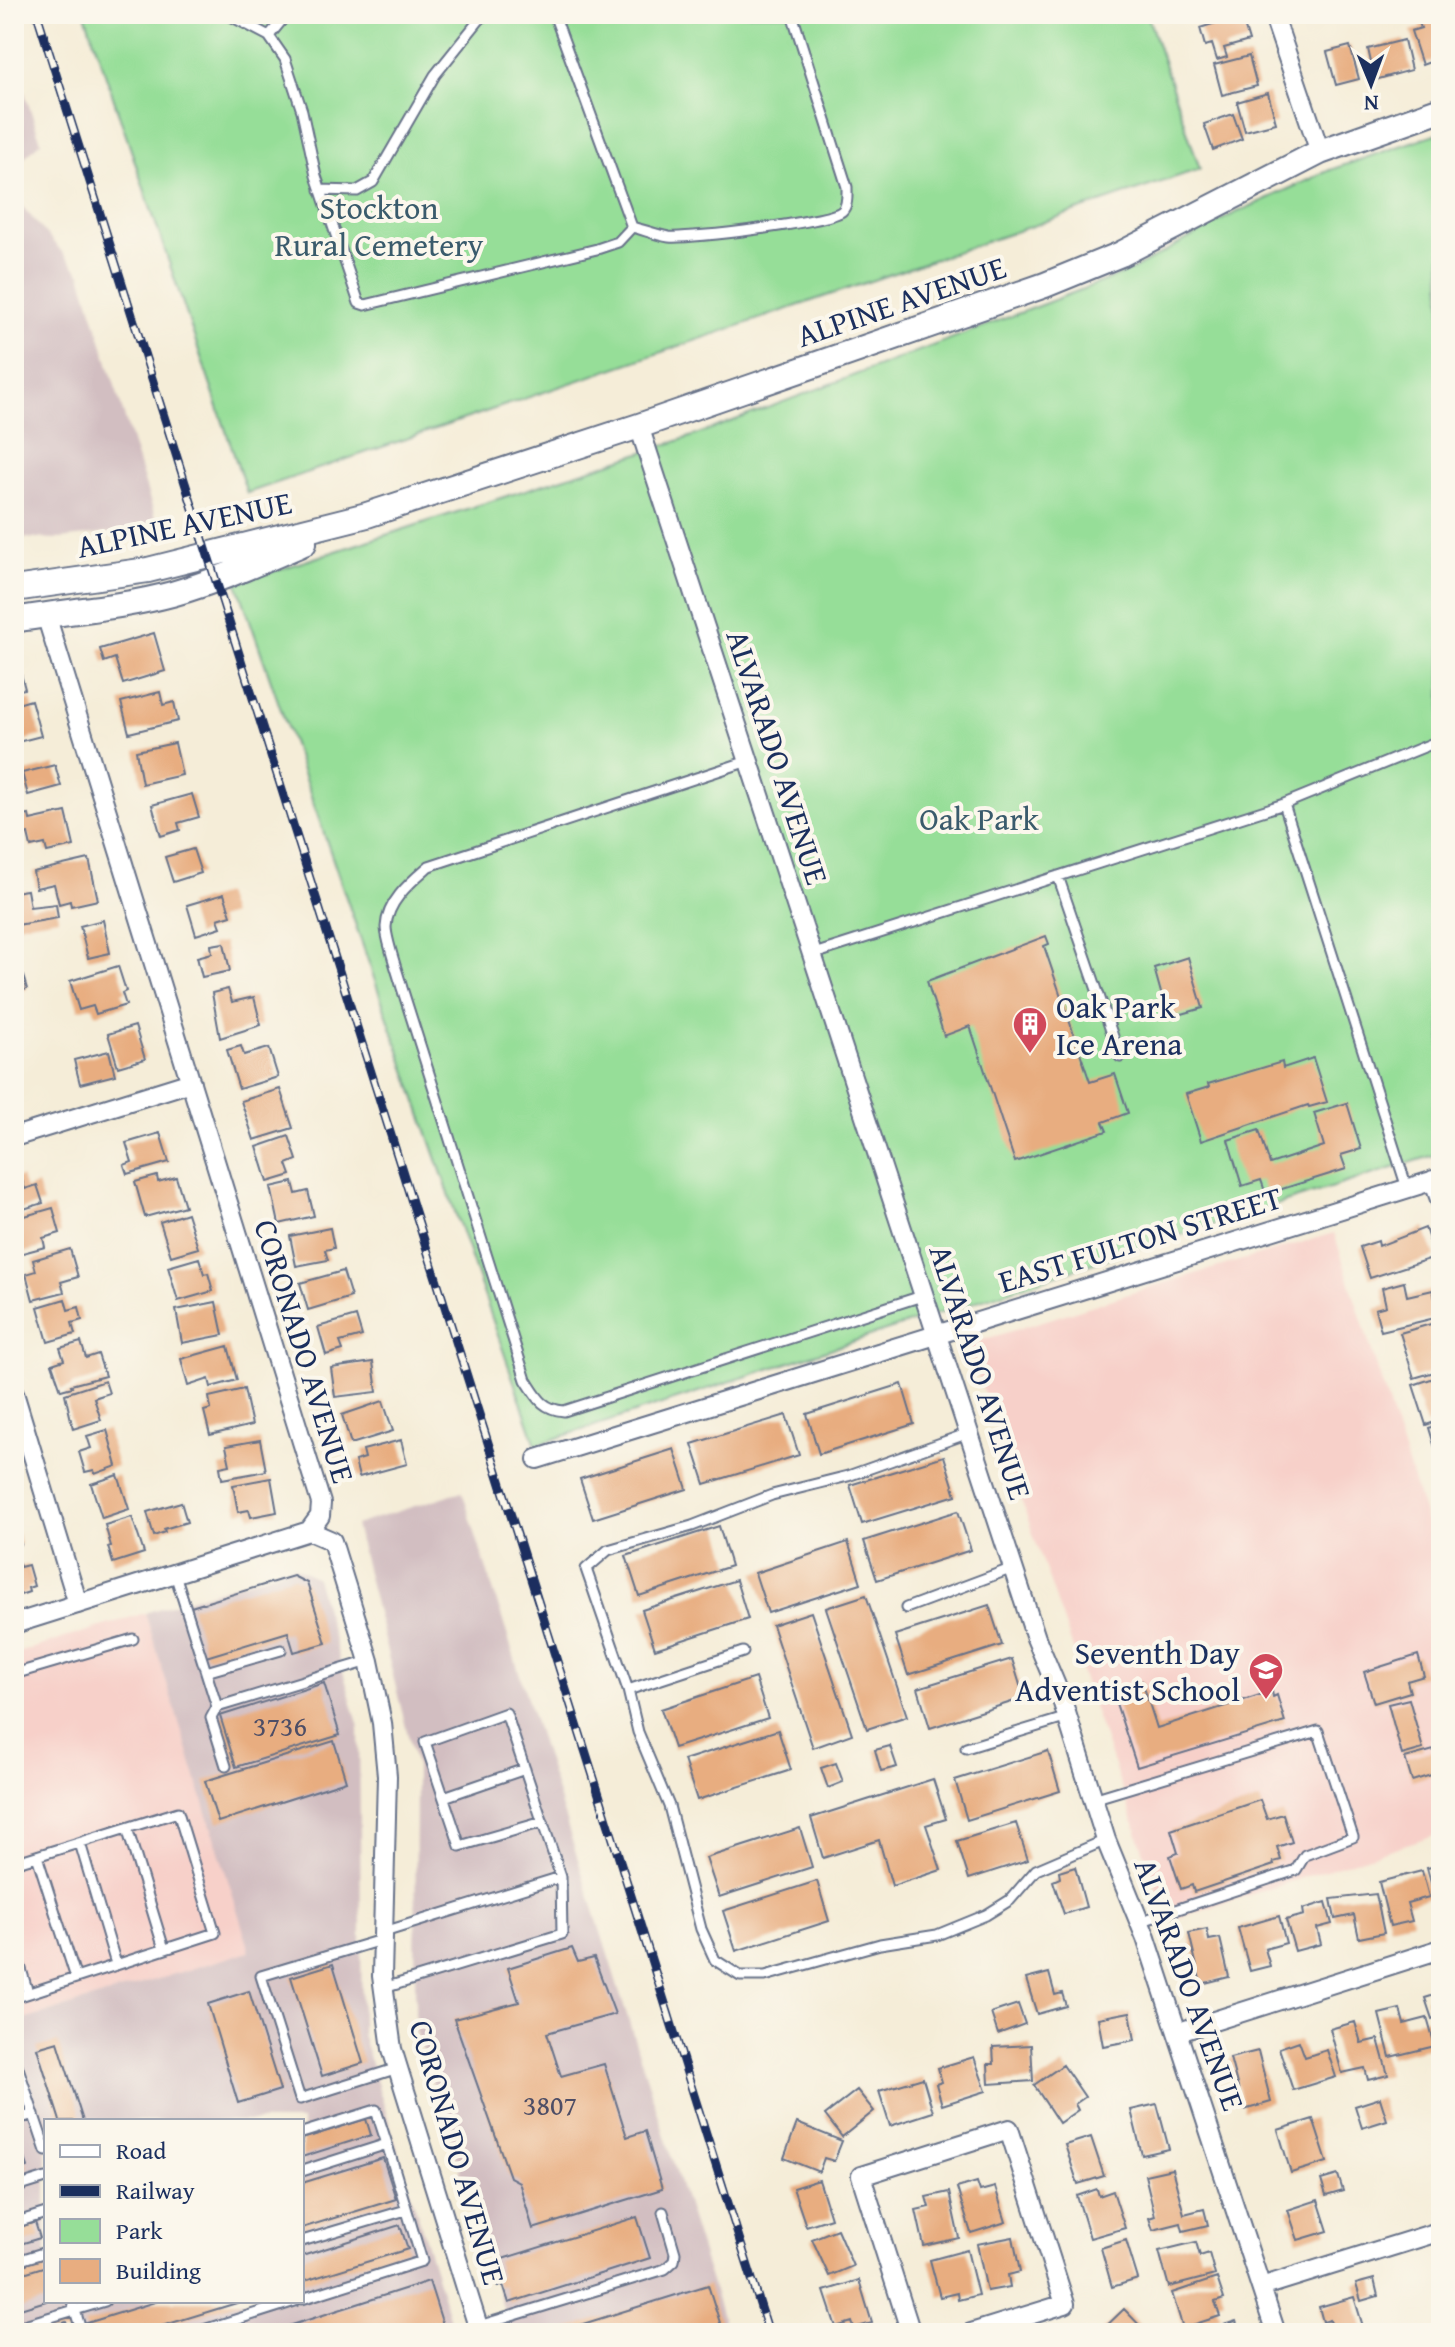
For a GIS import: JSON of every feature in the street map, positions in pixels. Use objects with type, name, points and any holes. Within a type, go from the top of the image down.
[{"type":"street","points":[[1273,14],[1320,152]]},
{"type":"street","name":"ALPINE AVENUE","points":[[14,589],[148,570],[367,515],[639,426],[1045,285],[1121,254],[1320,152],[1441,109]]},
{"type":"street","name":"ALVARADO AVENUE","points":[[639,426],[1036,1638],[1068,1717],[1106,1840],[1179,2032],[1276,2333]]},
{"type":"street","name":"ALPINE AVENUE","points":[[14,620],[137,602],[216,581],[367,515]]},
{"type":"street","name":"CORONADO AVENUE","points":[[46,615],[321,1503],[320,1516],[309,1531],[332,1541],[369,1661],[382,1723],[387,1776],[381,1936],[392,2049],[479,2329]]},
{"type":"street","points":[[14,1137],[191,1082]]},
{"type":"street","points":[[1437,1179],[1441,1202]]},
{"type":"street","name":"EAST FULTON STREET","points":[[537,1459],[1437,1179]]},
{"type":"street","points":[[14,1393],[78,1604]]},
{"type":"street","points":[[14,1624],[309,1531]]},
{"type":"street","points":[[1179,2032],[1441,1949]]},
{"type":"street","points":[[911,2333],[861,2176],[1009,2129],[1065,2304],[971,2333]]},
{"type":"street","points":[[1261,2287],[1441,2231]]},
{"type":"lane","points":[[227,14],[269,36],[285,59],[302,111],[320,190],[361,305],[441,289],[597,249],[618,242],[632,227]]},
{"type":"lane","points":[[269,36],[287,14]]},
{"type":"lane","points":[[320,190],[357,191],[373,182],[435,75],[484,14]]},
{"type":"lane","points":[[554,14],[632,227]]},
{"type":"lane","points":[[632,227],[669,237],[727,234],[824,218],[842,212],[846,206],[847,187],[792,14]]},
{"type":"lane","points":[[811,955],[1284,804],[1441,740]]},
{"type":"lane","points":[[748,761],[429,866],[404,888],[392,907],[386,927],[402,988],[526,1380],[540,1403],[551,1410],[564,1411],[925,1295]]},
{"type":"lane","points":[[1284,804],[1407,1188]]},
{"type":"lane","points":[[1058,876],[1120,1057]]},
{"type":"lane","points":[[969,1433],[848,1476],[772,1495],[692,1526],[608,1550],[586,1569],[628,1690],[638,1732],[669,1806],[701,1929],[715,1960],[740,1976],[765,1976],[880,1944],[937,1935],[986,1915],[1010,1900],[1036,1870],[1106,1840]]},
{"type":"lane","points":[[906,1608],[1013,1568]]},
{"type":"lane","points":[[175,1574],[217,1707]]},
{"type":"lane","points":[[14,1674],[133,1639]]},
{"type":"lane","points":[[206,1672],[281,1650]]},
{"type":"lane","points":[[628,1690],[743,1652]]},
{"type":"lane","points":[[226,1766],[211,1718],[217,1707],[369,1661]]},
{"type":"lane","points":[[384,1988],[562,1934],[561,1877],[543,1822],[506,1713],[425,1742],[460,1846],[543,1822]]},
{"type":"lane","points":[[966,1748],[1068,1717]]},
{"type":"lane","points":[[1093,1799],[1318,1731],[1353,1837],[1305,1855],[1296,1870],[1139,1922]]},
{"type":"lane","points":[[444,1797],[525,1769]]},
{"type":"lane","points":[[14,1863],[178,1812],[215,1933],[14,1998]]},
{"type":"lane","points":[[127,1828],[164,1949]]},
{"type":"lane","points":[[80,1843],[116,1964]]},
{"type":"lane","points":[[37,1856],[76,1978]]},
{"type":"lane","points":[[398,2068],[300,2099],[261,1976],[561,1877]]},
{"type":"lane","points":[[14,1945],[28,1993]]},
{"type":"lane","points":[[14,2056],[44,2145]]},
{"type":"lane","points":[[304,2132],[376,2110],[422,2261],[304,2298]]},
{"type":"lane","points":[[14,2120],[34,2114]]},
{"type":"lane","points":[[304,2170],[387,2144]]},
{"type":"lane","points":[[14,2188],[44,2179]]},
{"type":"lane","points":[[304,2240],[406,2210]]},
{"type":"lane","points":[[456,2333],[479,2329],[665,2269],[674,2261],[675,2253],[663,2212]]},
{"type":"lane","points":[[14,2223],[44,2216]]},
{"type":"lane","points":[[14,2262],[44,2253]]},
{"type":"lane","points":[[194,2333],[289,2303]]},
{"type":"lane","points":[[14,2328],[73,2306],[82,2333]]},
{"type":"shaded area","points":[[14,60],[41,142],[14,167]]},
{"type":"shaded area","points":[[14,197],[81,274],[158,527],[61,539],[14,538]]},
{"type":"shaded area","name":"Seventh Day Adventist School","points":[[1334,1233],[1441,1568],[1441,1833],[1168,1921],[967,1345]]},
{"type":"shaded area","points":[[462,1491],[727,2333],[511,2333],[415,2028],[416,1767],[355,1525]]},
{"type":"shaded area","points":[[294,1566],[316,1578],[359,1727],[362,2034],[454,2333],[14,2333],[14,2023],[250,1951],[145,1613]]},
{"type":"shaded area","points":[[145,1613],[251,1951],[14,2023],[14,1654]]},
{"type":"green space","name":"Stockton Rural Cemetery","points":[[85,14],[1147,14],[1200,169],[247,493]]},
{"type":"green space","name":"Oak Park","points":[[1441,132],[1441,1153],[536,1445],[237,583],[693,436],[1130,271],[1229,216],[1330,170]]},
{"type":"building","points":[[1437,14],[1441,27],[1441,58],[1422,65],[1411,31],[1421,28],[1418,20]]},
{"type":"building","points":[[1241,15],[1249,41],[1224,48],[1227,57],[1217,60],[1212,44],[1205,46],[1200,28]]},
{"type":"building","points":[[1404,40],[1411,70],[1375,80],[1368,49]]},
{"type":"building","points":[[1350,46],[1359,79],[1336,85],[1327,52]]},
{"type":"building","points":[[1249,56],[1257,86],[1222,95],[1214,65]]},
{"type":"building","points":[[1268,93],[1276,123],[1245,131],[1237,102]]},
{"type":"building","points":[[1233,114],[1242,139],[1213,150],[1204,124]]},
{"type":"building","points":[[154,633],[165,671],[123,684],[115,658],[104,662],[100,649]]},
{"type":"building","points":[[17,659],[25,689],[14,691],[14,660]]},
{"type":"building","points":[[160,692],[163,705],[174,702],[178,721],[129,733],[121,702]]},
{"type":"building","points":[[31,700],[41,736],[14,743],[14,705]]},
{"type":"building","points":[[175,743],[182,775],[142,784],[136,751]]},
{"type":"building","points":[[55,765],[61,786],[28,795],[22,773]]},
{"type":"building","points":[[192,794],[199,817],[178,823],[180,830],[161,836],[152,805]]},
{"type":"building","points":[[66,812],[74,846],[47,852],[45,844],[31,847],[28,834],[14,837],[14,818],[29,815],[30,820]]},
{"type":"building","points":[[193,849],[201,873],[173,882],[165,857]]},
{"type":"building","points":[[89,859],[98,900],[71,906],[70,901],[59,904],[54,884],[36,888],[33,872]]},
{"type":"building","points":[[27,890],[30,907],[56,904],[58,918],[17,925],[14,892]]},
{"type":"building","points":[[224,894],[231,915],[218,919],[221,927],[196,935],[187,905]]},
{"type":"building","points":[[103,920],[110,953],[88,958],[80,926]]},
{"type":"building","name":"Oak Park Ice Arena","points":[[1046,936],[1049,944],[1044,946],[1090,1082],[1115,1074],[1128,1113],[1103,1122],[1107,1131],[1015,1162],[970,1026],[944,1036],[927,981]]},
{"type":"building","points":[[224,943],[230,971],[202,977],[197,957],[212,953],[211,945]]},
{"type":"building","points":[[1188,957],[1203,1008],[1168,1018],[1154,968]]},
{"type":"building","points":[[19,962],[27,989],[14,993],[14,964]]},
{"type":"building","points":[[118,966],[126,991],[122,993],[126,1005],[96,1014],[93,1006],[79,1010],[70,981]]},
{"type":"building","points":[[228,989],[232,1002],[254,997],[261,1025],[220,1038],[212,993]]},
{"type":"building","points":[[135,1026],[145,1059],[118,1067],[108,1034]]},
{"type":"building","points":[[241,1046],[244,1055],[269,1048],[278,1077],[239,1089],[227,1050]]},
{"type":"building","points":[[109,1051],[115,1075],[80,1084],[74,1060]]},
{"type":"building","points":[[1313,1058],[1327,1102],[1308,1105],[1201,1141],[1186,1094],[1209,1087],[1208,1084],[1282,1062],[1283,1068]]},
{"type":"building","points":[[280,1089],[293,1128],[254,1140],[241,1101]]},
{"type":"building","points":[[1347,1103],[1361,1149],[1341,1155],[1346,1169],[1266,1194],[1261,1180],[1242,1186],[1228,1140],[1259,1130],[1270,1164],[1324,1146],[1314,1113]]},
{"type":"building","points":[[160,1133],[169,1162],[127,1174],[124,1165],[132,1162],[126,1143]]},
{"type":"building","points":[[289,1136],[297,1160],[287,1164],[291,1175],[268,1182],[257,1147]]},
{"type":"building","points":[[157,1176],[158,1182],[176,1177],[185,1206],[145,1217],[135,1182]]},
{"type":"building","points":[[21,1177],[25,1189],[37,1185],[43,1203],[14,1212],[14,1179]]},
{"type":"building","points":[[293,1182],[296,1194],[308,1191],[314,1216],[279,1224],[271,1187]]},
{"type":"building","points":[[53,1208],[60,1233],[43,1238],[45,1247],[19,1254],[14,1237],[14,1219]]},
{"type":"building","points":[[187,1213],[198,1248],[171,1256],[160,1222]]},
{"type":"building","points":[[330,1228],[334,1248],[325,1250],[328,1260],[296,1266],[290,1236]]},
{"type":"building","points":[[1425,1228],[1435,1257],[1370,1278],[1360,1247],[1378,1241],[1379,1246]]},
{"type":"building","points":[[70,1249],[78,1277],[61,1282],[64,1292],[33,1300],[26,1274],[36,1271],[33,1260]]},
{"type":"building","points":[[199,1258],[204,1274],[208,1273],[213,1291],[178,1301],[168,1267]]},
{"type":"building","points":[[343,1271],[351,1297],[308,1310],[300,1283]]},
{"type":"building","points":[[1404,1282],[1407,1296],[1433,1290],[1439,1317],[1381,1331],[1375,1309],[1386,1306],[1382,1288]]},
{"type":"building","points":[[65,1299],[68,1310],[79,1307],[82,1320],[72,1323],[75,1334],[48,1342],[38,1307]]},
{"type":"building","points":[[216,1302],[223,1335],[182,1343],[176,1310]]},
{"type":"building","points":[[356,1316],[362,1336],[340,1342],[343,1350],[326,1355],[318,1327]]},
{"type":"building","points":[[1441,1321],[1441,1344],[1433,1346],[1441,1370],[1414,1378],[1400,1333]]},
{"type":"building","points":[[81,1342],[86,1358],[98,1354],[105,1376],[61,1390],[52,1364],[64,1360],[60,1348]]},
{"type":"building","points":[[228,1346],[237,1380],[211,1387],[209,1379],[188,1386],[181,1359]]},
{"type":"building","points":[[373,1362],[377,1392],[335,1397],[331,1368]]},
{"type":"building","points":[[1434,1378],[1441,1392],[1441,1420],[1426,1425],[1413,1385]]},
{"type":"building","points":[[105,1381],[109,1393],[94,1398],[101,1420],[73,1429],[65,1394]]},
{"type":"building","points":[[902,1384],[914,1424],[819,1454],[807,1414]]},
{"type":"building","points":[[244,1389],[252,1425],[210,1435],[204,1411],[211,1409],[209,1397]]},
{"type":"building","points":[[383,1401],[393,1431],[351,1444],[342,1415]]},
{"type":"building","points":[[786,1415],[799,1455],[705,1484],[692,1444]]},
{"type":"building","points":[[1441,1424],[1441,1464],[1440,1464],[1429,1428]]},
{"type":"building","points":[[107,1430],[117,1466],[95,1474],[94,1470],[85,1472],[79,1452],[91,1448],[87,1436]]},
{"type":"building","points":[[260,1440],[266,1471],[222,1479],[220,1467],[230,1465],[226,1446]]},
{"type":"building","points":[[401,1440],[407,1464],[359,1477],[355,1461],[365,1458],[363,1450]]},
{"type":"building","points":[[674,1449],[687,1489],[593,1519],[580,1479]]},
{"type":"building","points":[[944,1456],[956,1495],[862,1524],[850,1485]]},
{"type":"building","points":[[118,1475],[129,1509],[102,1518],[91,1484]]},
{"type":"building","points":[[271,1478],[277,1512],[251,1517],[249,1510],[238,1512],[233,1485]]},
{"type":"building","points":[[181,1502],[187,1522],[164,1529],[165,1532],[154,1536],[147,1512]]},
{"type":"building","points":[[958,1511],[971,1550],[877,1580],[864,1541]]},
{"type":"building","points":[[132,1517],[144,1553],[113,1563],[105,1525]]},
{"type":"building","points":[[14,1525],[21,1544],[14,1546]]},
{"type":"building","points":[[719,1526],[731,1566],[639,1596],[626,1556]]},
{"type":"building","points":[[848,1542],[861,1583],[768,1613],[755,1573]]},
{"type":"building","points":[[18,1561],[20,1567],[28,1565],[34,1586],[28,1588],[29,1592],[14,1597],[14,1563]]},
{"type":"building","points":[[293,1576],[307,1583],[326,1643],[294,1652],[288,1632],[206,1657],[191,1607]]},
{"type":"building","points":[[736,1580],[748,1619],[655,1649],[642,1610]]},
{"type":"building","points":[[866,1595],[907,1716],[867,1729],[826,1608]]},
{"type":"building","points":[[989,1605],[1002,1645],[908,1675],[895,1635]]},
{"type":"building","points":[[811,1612],[852,1734],[813,1748],[772,1625]]},
{"type":"building","points":[[1418,1655],[1424,1676],[1407,1681],[1410,1692],[1374,1703],[1364,1672]]},
{"type":"building","points":[[1012,1659],[1024,1698],[930,1728],[918,1688]]},
{"type":"building","points":[[755,1678],[768,1718],[674,1748],[661,1709]]},
{"type":"building","points":[[1142,1681],[1157,1728],[1272,1691],[1273,1697],[1277,1695],[1285,1722],[1137,1767],[1112,1691]]},
{"type":"building","points":[[324,1683],[340,1735],[236,1767],[220,1716]]},
{"type":"building","points":[[1409,1699],[1423,1749],[1402,1755],[1388,1704]]},
{"type":"building","points":[[778,1730],[791,1770],[697,1800],[684,1760]]},
{"type":"building","points":[[334,1741],[346,1781],[218,1822],[205,1781]]},
{"type":"building","points":[[890,1746],[897,1767],[881,1771],[875,1750]]},
{"type":"building","points":[[1441,1748],[1441,1772],[1412,1781],[1405,1758]]},
{"type":"building","points":[[1048,1751],[1060,1791],[967,1820],[955,1780]]},
{"type":"building","points":[[836,1763],[843,1782],[828,1788],[821,1768]]},
{"type":"building","points":[[933,1779],[946,1819],[926,1825],[941,1870],[892,1886],[879,1840],[823,1858],[811,1818]]},
{"type":"building","points":[[1260,1800],[1267,1819],[1283,1814],[1292,1842],[1277,1847],[1281,1860],[1194,1892],[1192,1885],[1181,1889],[1170,1856],[1178,1853],[1171,1830]]},
{"type":"building","points":[[1016,1823],[1028,1860],[969,1879],[957,1841]]},
{"type":"building","points":[[800,1828],[812,1867],[719,1897],[706,1858]]},
{"type":"building","points":[[1441,1865],[1441,1908],[1438,1909],[1427,1868]]},
{"type":"building","points":[[1075,1867],[1086,1907],[1064,1914],[1053,1881],[1060,1878],[1059,1872]]},
{"type":"building","points":[[1422,1871],[1429,1897],[1407,1903],[1412,1921],[1390,1926],[1379,1882]]},
{"type":"building","points":[[817,1881],[829,1921],[736,1951],[723,1911]]},
{"type":"building","points":[[1376,1894],[1384,1933],[1359,1938],[1354,1915],[1335,1919],[1331,1899]]},
{"type":"building","points":[[1326,1902],[1332,1924],[1317,1928],[1321,1944],[1295,1951],[1286,1920],[1304,1915],[1303,1909]]},
{"type":"building","points":[[1279,1916],[1286,1943],[1265,1949],[1270,1966],[1250,1971],[1238,1928]]},
{"type":"building","points":[[1207,1929],[1209,1940],[1220,1938],[1229,1977],[1201,1984],[1189,1933]]},
{"type":"building","points":[[572,1948],[578,1962],[594,1958],[615,2014],[547,2033],[561,2076],[604,2064],[627,2137],[645,2131],[662,2189],[533,2229],[519,2182],[510,2177],[454,2019],[519,2002],[508,1968]]},
{"type":"building","points":[[333,1964],[363,2063],[322,2076],[291,1977]]},
{"type":"building","points":[[1049,1973],[1055,1995],[1062,1993],[1066,2006],[1037,2014],[1026,1979]]},
{"type":"building","points":[[249,1991],[280,2090],[238,2103],[208,2004]]},
{"type":"building","points":[[1441,1993],[1440,2025],[1438,2017],[1432,2019],[1425,1998]]},
{"type":"building","points":[[1018,2004],[1025,2024],[998,2034],[991,2013]]},
{"type":"building","points":[[1400,2009],[1404,2024],[1427,2018],[1435,2046],[1390,2057],[1379,2014]]},
{"type":"building","points":[[1130,2012],[1135,2040],[1103,2046],[1098,2018]]},
{"type":"building","points":[[1355,2022],[1361,2043],[1378,2039],[1388,2075],[1368,2080],[1365,2068],[1342,2073],[1330,2029]]},
{"type":"building","points":[[1299,2041],[1305,2057],[1327,2050],[1336,2077],[1293,2090],[1279,2048]]},
{"type":"building","points":[[58,2042],[82,2119],[59,2119],[37,2048]]},
{"type":"building","points":[[1031,2045],[1033,2081],[989,2084],[988,2064],[994,2064],[993,2047]]},
{"type":"building","points":[[1258,2051],[1271,2102],[1244,2110],[1230,2058]]},
{"type":"building","points":[[974,2057],[986,2091],[942,2105],[936,2084],[942,2082],[938,2068]]},
{"type":"building","points":[[1063,2065],[1085,2097],[1075,2104],[1078,2110],[1059,2123],[1034,2085]]},
{"type":"building","points":[[923,2078],[933,2112],[890,2126],[879,2091]]},
{"type":"building","points":[[857,2090],[874,2111],[842,2137],[825,2115]]},
{"type":"building","points":[[1380,2098],[1387,2120],[1362,2128],[1355,2106]]},
{"type":"building","points":[[1157,2104],[1169,2149],[1142,2155],[1131,2110]]},
{"type":"building","points":[[366,2119],[371,2135],[304,2156],[304,2138]]},
{"type":"building","points":[[1313,2119],[1327,2162],[1291,2173],[1278,2130]]},
{"type":"building","points":[[797,2123],[842,2141],[834,2161],[824,2158],[819,2172],[784,2158]]},
{"type":"building","points":[[17,2134],[28,2167],[14,2172],[14,2135]]},
{"type":"building","points":[[1091,2137],[1104,2176],[1078,2184],[1065,2145]]},
{"type":"building","points":[[383,2158],[396,2199],[304,2227],[304,2182]]},
{"type":"building","points":[[1172,2169],[1184,2214],[1204,2209],[1208,2225],[1183,2231],[1181,2223],[1153,2230],[1149,2218],[1155,2216],[1145,2175]]},
{"type":"building","points":[[1338,2175],[1343,2191],[1326,2196],[1321,2180]]},
{"type":"building","points":[[819,2180],[831,2218],[806,2226],[793,2188]]},
{"type":"building","points":[[977,2182],[980,2191],[995,2187],[1006,2222],[971,2233],[957,2188]]},
{"type":"building","points":[[1097,2189],[1099,2196],[1113,2191],[1125,2228],[1090,2238],[1077,2196]]},
{"type":"building","points":[[949,2192],[959,2238],[924,2246],[916,2210],[929,2207],[926,2197]]},
{"type":"building","points":[[1318,2200],[1328,2231],[1298,2240],[1288,2210]]},
{"type":"building","points":[[637,2217],[650,2258],[509,2303],[503,2285],[498,2287],[495,2278],[500,2276],[496,2261]]},
{"type":"building","points":[[35,2222],[40,2238],[14,2246],[14,2229]]},
{"type":"building","points":[[400,2225],[408,2249],[304,2281],[304,2255]]},
{"type":"building","points":[[837,2229],[853,2266],[829,2276],[812,2239]]},
{"type":"building","points":[[1013,2237],[1020,2272],[1008,2275],[1010,2287],[987,2291],[977,2244]]},
{"type":"building","points":[[1126,2240],[1138,2279],[1112,2287],[1101,2248]]},
{"type":"building","points":[[1196,2242],[1200,2256],[1209,2253],[1215,2275],[1169,2287],[1159,2251]]},
{"type":"building","points":[[967,2250],[978,2295],[958,2300],[957,2293],[940,2297],[930,2260]]},
{"type":"building","points":[[44,2267],[44,2302],[14,2311],[14,2276]]},
{"type":"building","points":[[1217,2278],[1224,2299],[1215,2302],[1220,2316],[1183,2328],[1172,2293]]},
{"type":"building","points":[[1374,2279],[1378,2296],[1361,2301],[1356,2284]]},
{"type":"building","points":[[859,2280],[872,2323],[854,2328],[852,2322],[836,2327],[824,2291]]},
{"type":"building","points":[[429,2281],[443,2325],[417,2333],[267,2333]]},
{"type":"building","points":[[708,2285],[721,2326],[700,2333],[554,2333]]},
{"type":"building","points":[[1354,2297],[1365,2333],[1334,2333],[1330,2320],[1323,2322],[1319,2307]]},
{"type":"building","points":[[152,2303],[237,2303],[139,2333],[87,2333],[84,2324]]},
{"type":"building","points":[[1124,2309],[1147,2333],[1099,2333]]},
{"type":"building","points":[[1236,2321],[1240,2333],[1201,2333],[1201,2332]]},
{"type":"building","points":[[66,2322],[70,2333],[33,2333],[33,2332]]},
{"type":"railway","points":[[37,14],[769,2333]]},
{"type":"place","name":"Oak Park Ice Arena","points":[[1030,1055]]},
{"type":"place","name":"Seventh Day Adventist School","points":[[1266,1701]]}]
